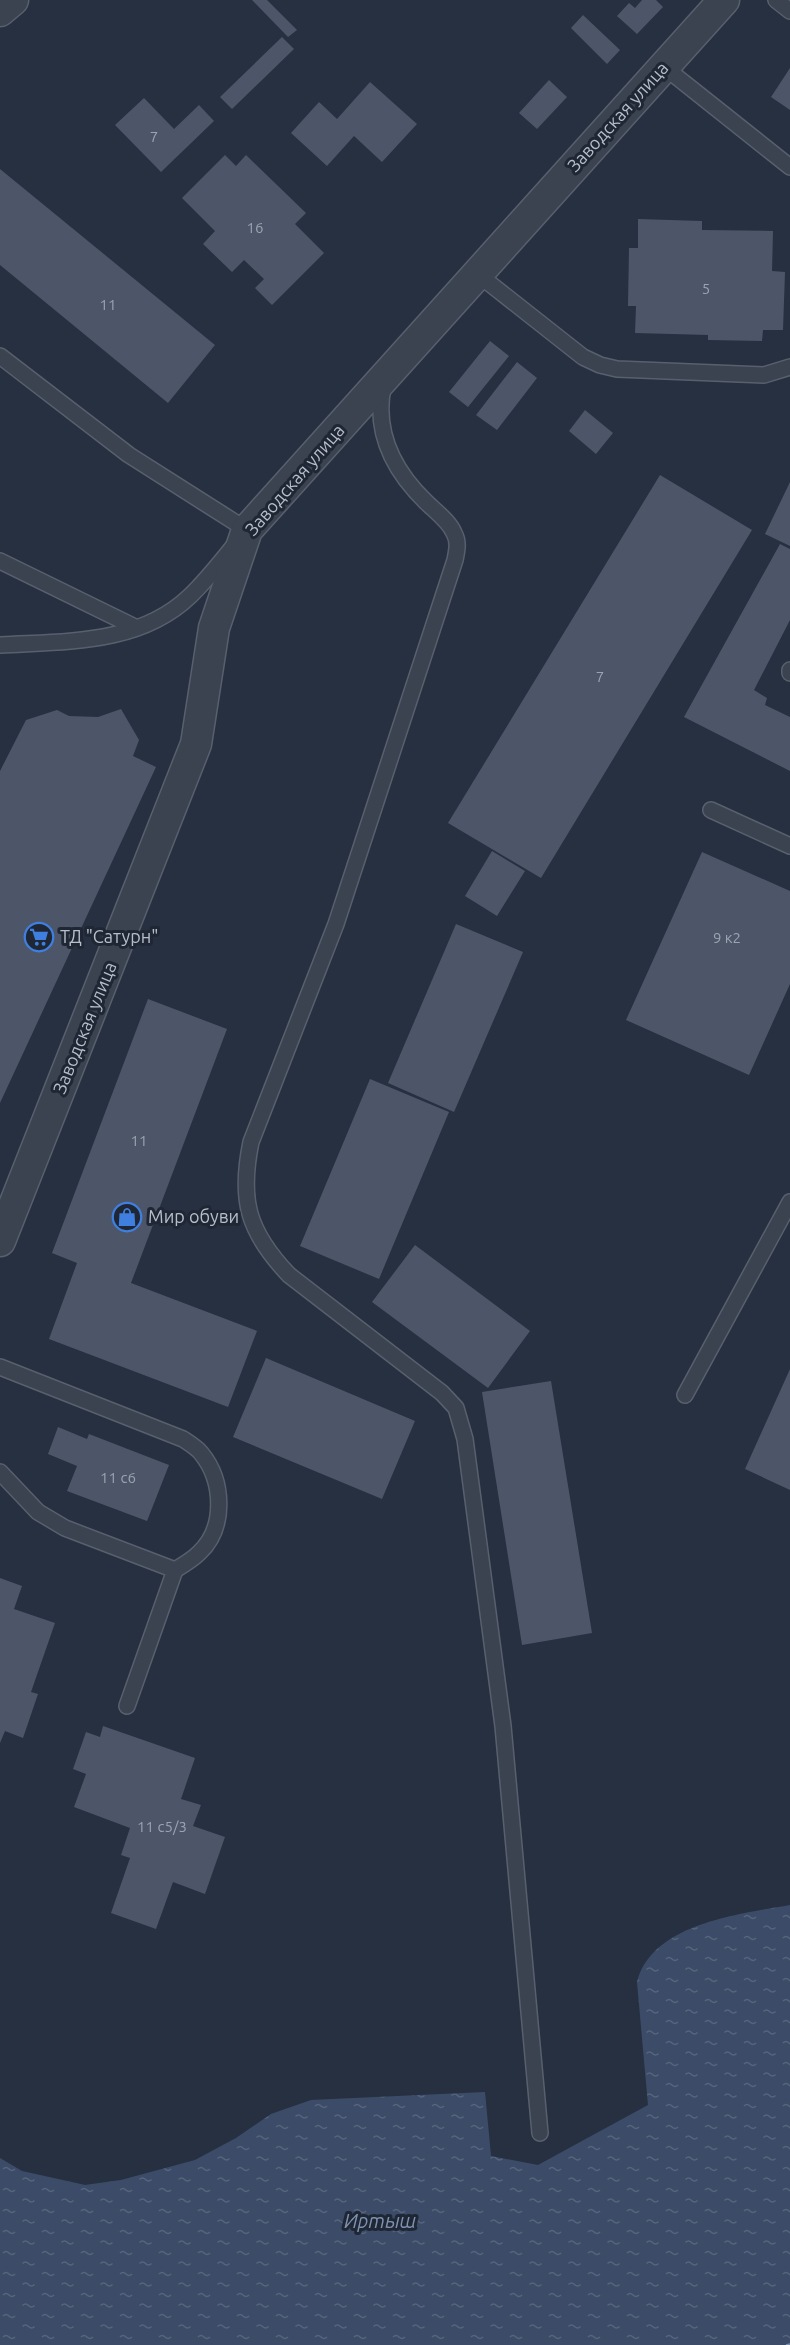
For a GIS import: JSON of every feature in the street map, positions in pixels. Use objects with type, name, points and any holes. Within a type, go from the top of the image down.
[{"type":"street","points":[[0,11],[13,0]]},
{"type":"street","name":"Заводская улица","points":[[0,1241],[196,744],[214,628],[247,530],[479,275],[724,0]]},
{"type":"lane","points":[[776,0],[790,11]]},
{"type":"lane","points":[[663,66],[790,167]]},
{"type":"lane","points":[[479,275],[583,357],[600,365],[617,369],[764,375],[790,367]]},
{"type":"lane","points":[[0,357],[129,455],[247,530],[190,596],[165,615],[137,628],[101,638],[0,645]]},
{"type":"lane","points":[[385,379],[379,407],[388,451],[407,482],[454,533],[458,544],[455,560],[336,924],[251,1142],[245,1170],[244,1195],[250,1218],[267,1252],[289,1275],[442,1393],[456,1408],[465,1439],[503,1726],[540,2133]]},
{"type":"lane","points":[[0,561],[137,628]]},
{"type":"lane","points":[[711,810],[790,846]]},
{"type":"lane","points":[[685,1395],[790,1202]]},
{"type":"lane","points":[[0,1367],[183,1439],[201,1453],[217,1489],[220,1513],[212,1534],[200,1552],[175,1570],[127,1706]]},
{"type":"lane","points":[[0,1472],[38,1512],[65,1528],[175,1570]]},
{"type":"water","name":"Иртыш","points":[[790,1905],[790,2345],[0,2345],[0,2158],[22,2171],[85,2185],[121,2180],[195,2160],[236,2138],[271,2114],[311,2100],[485,2092],[491,2156],[538,2165],[648,2105],[637,1982],[646,1962],[660,1946],[700,1925]]},
{"type":"building","points":[[252,0],[267,0],[297,30],[288,37]]},
{"type":"building","points":[[642,0],[656,0],[663,7],[637,34],[617,16],[629,3],[635,8]]},
{"type":"building","points":[[583,15],[620,50],[607,64],[571,28]]},
{"type":"building","points":[[282,37],[294,49],[232,109],[220,97]]},
{"type":"building","points":[[790,68],[790,110],[771,97]]},
{"type":"building","points":[[549,80],[567,97],[537,129],[519,113]]},
{"type":"building","points":[[370,82],[417,124],[382,162],[354,136],[327,166],[291,133],[319,102],[337,119]]},
{"type":"building","points":[[144,98],[174,129],[199,105],[214,121],[161,172],[115,125]]},
{"type":"building","points":[[225,155],[236,166],[246,155],[306,213],[295,224],[324,253],[272,305],[255,288],[264,279],[244,260],[232,272],[203,244],[215,231],[182,198]]},
{"type":"building","points":[[0,169],[215,345],[168,403],[0,265]]},
{"type":"building","points":[[638,219],[702,221],[702,230],[773,231],[772,271],[785,272],[783,330],[763,330],[762,341],[708,340],[708,335],[635,333],[636,306],[628,306],[629,248],[638,248]]},
{"type":"building","points":[[490,341],[509,356],[468,407],[449,392]]},
{"type":"building","points":[[517,362],[537,378],[497,430],[476,415]]},
{"type":"building","points":[[585,410],[613,433],[596,454],[569,431]]},
{"type":"building","points":[[660,475],[752,530],[541,878],[448,823]]},
{"type":"building","points":[[790,482],[790,546],[765,534]]},
{"type":"building","points":[[780,544],[790,549],[790,620],[754,690],[767,698],[765,705],[790,717],[790,771],[684,717]]},
{"type":"building","name":"ТД \"Сатурн\"","points":[[121,709],[139,740],[133,756],[156,767],[0,1103],[0,771],[26,720],[57,710],[69,716],[98,717]]},
{"type":"building","points":[[492,851],[525,871],[497,916],[465,896]]},
{"type":"building","points":[[702,852],[790,891],[790,984],[749,1075],[626,1020]]},
{"type":"building","points":[[456,924],[523,952],[454,1112],[388,1083]]},
{"type":"building","points":[[148,999],[227,1029],[131,1283],[257,1331],[228,1407],[49,1339],[77,1263],[52,1253]]},
{"type":"building","points":[[370,1079],[449,1112],[379,1279],[300,1246]]},
{"type":"building","points":[[415,1245],[530,1331],[488,1388],[372,1302]]},
{"type":"building","points":[[266,1358],[415,1421],[382,1499],[233,1437]]},
{"type":"building","points":[[790,1369],[790,1490],[745,1469]]},
{"type":"building","points":[[551,1381],[592,1633],[522,1645],[482,1392]]},
{"type":"building","points":[[58,1427],[87,1439],[89,1434],[169,1465],[147,1521],[67,1491],[77,1466],[48,1454]]},
{"type":"building","points":[[0,1578],[22,1586],[14,1609],[55,1623],[31,1692],[38,1694],[23,1738],[5,1731],[0,1743]]},
{"type":"building","points":[[103,1726],[195,1758],[181,1799],[201,1805],[193,1826],[225,1837],[205,1894],[173,1882],[156,1929],[111,1913],[130,1858],[121,1855],[130,1828],[74,1807],[86,1774],[73,1769],[86,1732],[100,1737]]},
{"type":"ferry route","points":[[786,2345],[790,2344]]},
{"type":"place","name":"ТД \"Сатурн\"","points":[[39,937]]},
{"type":"place","name":"Мир обуви","points":[[127,1217]]}]
